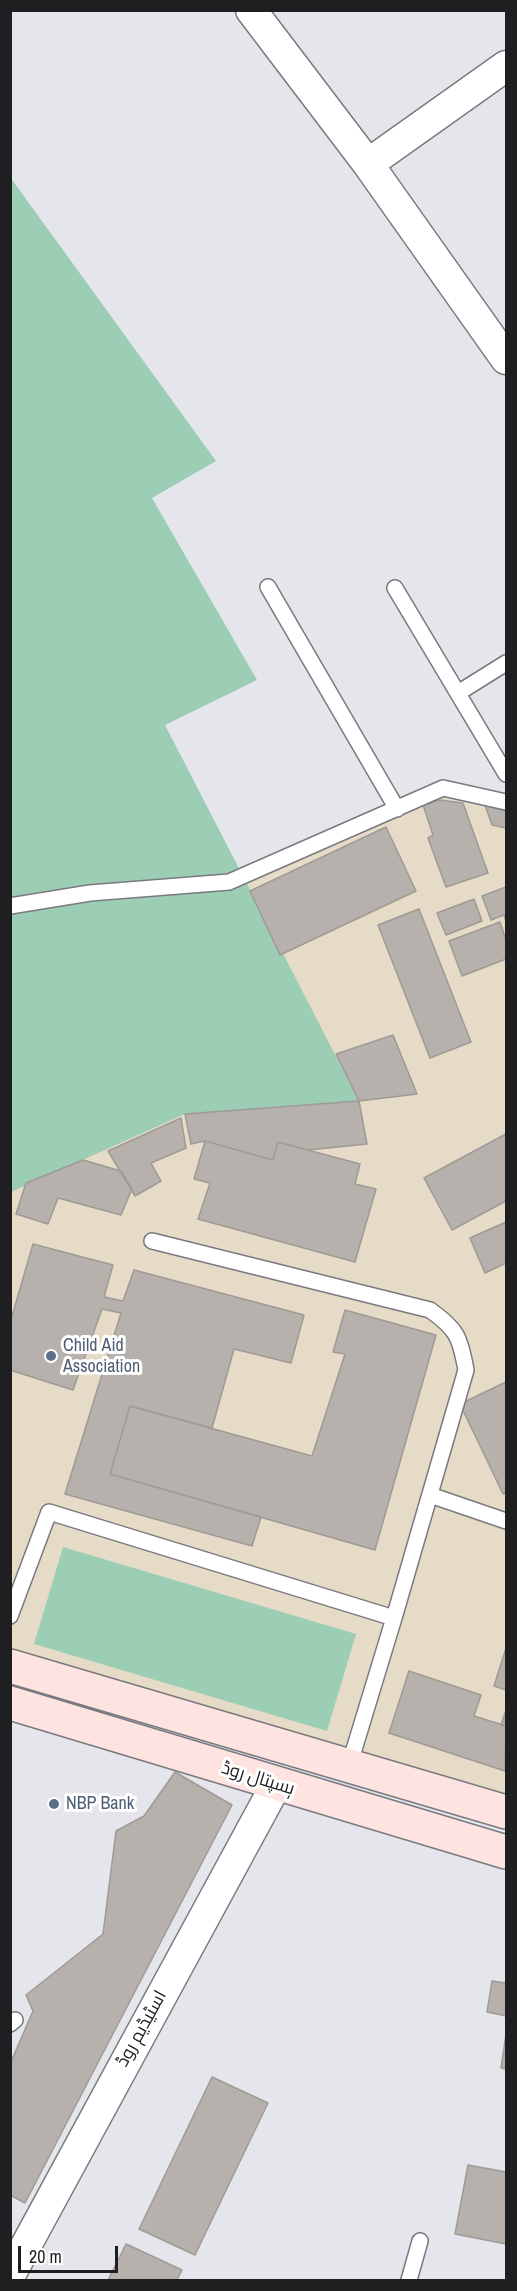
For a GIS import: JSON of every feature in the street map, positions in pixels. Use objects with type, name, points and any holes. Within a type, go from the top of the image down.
[{"type":"main road","name":"ہسپتال روڈ","points":[[10,1665],[507,1812]]},
{"type":"main road","name":"ہسپتال روڈ","points":[[10,1702],[276,1785],[507,1852]]},
{"type":"street","points":[[251,10],[368,164],[507,359]]},
{"type":"street","points":[[368,164],[507,66]]},
{"type":"street","name":"اسٹیڈیم روڈ","points":[[10,2275],[276,1785]]},
{"type":"lane","points":[[268,587],[397,809]]},
{"type":"lane","points":[[395,588],[507,774]]},
{"type":"lane","points":[[458,693],[507,663]]},
{"type":"lane","points":[[10,906],[90,893],[229,882],[443,788],[507,802]]},
{"type":"lane","points":[[152,1241],[429,1310],[451,1325],[462,1347],[466,1370],[349,1766]]},
{"type":"lane","points":[[430,1495],[507,1521]]},
{"type":"lane","points":[[10,1616],[49,1512],[394,1618]]},
{"type":"lane","points":[[409,2280],[420,2241]]},
{"type":"shaded area","points":[[443,788],[506,802],[506,1812],[11,1659],[11,906],[229,882]]},
{"type":"green space","points":[[10,177],[216,461],[152,498],[257,680],[165,725],[359,1101],[185,1114],[11,1192]]},
{"type":"green space","points":[[63,1547],[356,1634],[327,1731],[34,1644]]},
{"type":"building","points":[[440,800],[463,803],[488,873],[446,887],[428,838],[433,835],[423,805]]},
{"type":"building","points":[[485,805],[506,811],[506,828],[492,825]]},
{"type":"building","points":[[386,827],[416,891],[280,955],[250,891]]},
{"type":"building","points":[[506,887],[506,922],[504,915],[491,920],[482,896]]},
{"type":"building","points":[[474,899],[482,921],[446,935],[437,913]]},
{"type":"building","points":[[419,909],[471,1042],[430,1058],[378,925]]},
{"type":"building","points":[[500,922],[506,940],[506,959],[462,976],[449,941]]},
{"type":"building","points":[[393,1035],[417,1094],[359,1101],[336,1054]]},
{"type":"building","points":[[359,1101],[367,1144],[308,1150],[278,1142],[273,1160],[205,1141],[191,1144],[185,1114]]},
{"type":"building","points":[[181,1118],[186,1148],[151,1163],[161,1181],[135,1196],[108,1151]]},
{"type":"building","points":[[506,1134],[506,1201],[452,1230],[424,1178]]},
{"type":"building","points":[[205,1141],[273,1160],[278,1142],[360,1164],[355,1184],[376,1189],[355,1262],[198,1219],[210,1183],[194,1179]]},
{"type":"building","points":[[83,1160],[121,1171],[132,1189],[121,1215],[58,1198],[48,1224],[16,1214],[26,1183]]},
{"type":"building","points":[[506,1222],[506,1263],[485,1273],[470,1238]]},
{"type":"building","points":[[33,1244],[113,1265],[104,1297],[123,1301],[134,1270],[304,1315],[291,1363],[234,1349],[212,1428],[130,1406],[110,1474],[261,1517],[252,1546],[65,1494],[121,1313],[102,1309],[73,1390],[10,1370],[10,1323]]},
{"type":"building","points":[[345,1310],[436,1335],[375,1550],[110,1474],[130,1406],[312,1456],[345,1354],[333,1352]]},
{"type":"building","points":[[506,1382],[506,1493],[503,1494],[460,1404]]},
{"type":"building","points":[[506,1648],[506,1690],[494,1686]]},
{"type":"building","points":[[409,1671],[481,1695],[474,1716],[506,1726],[505,1771],[389,1733]]},
{"type":"building","points":[[506,1710],[506,1726],[501,1725]]},
{"type":"building","points":[[175,1772],[232,1805],[25,2203],[10,2195],[10,2064],[33,2011],[26,1995],[103,1934],[116,1831],[144,1816]]},
{"type":"building","points":[[492,1981],[506,1983],[506,2016],[487,2012]]},
{"type":"building","points":[[506,2034],[506,2069],[501,2068]]},
{"type":"building","points":[[212,2077],[268,2103],[195,2255],[139,2229]]},
{"type":"building","points":[[468,2165],[506,2172],[506,2244],[455,2234]]},
{"type":"building","points":[[126,2244],[182,2270],[177,2280],[108,2280]]},
{"type":"place","name":"Child Aid Association","points":[[51,1356]]},
{"type":"place","name":"NBP Bank","points":[[54,1804]]}]
